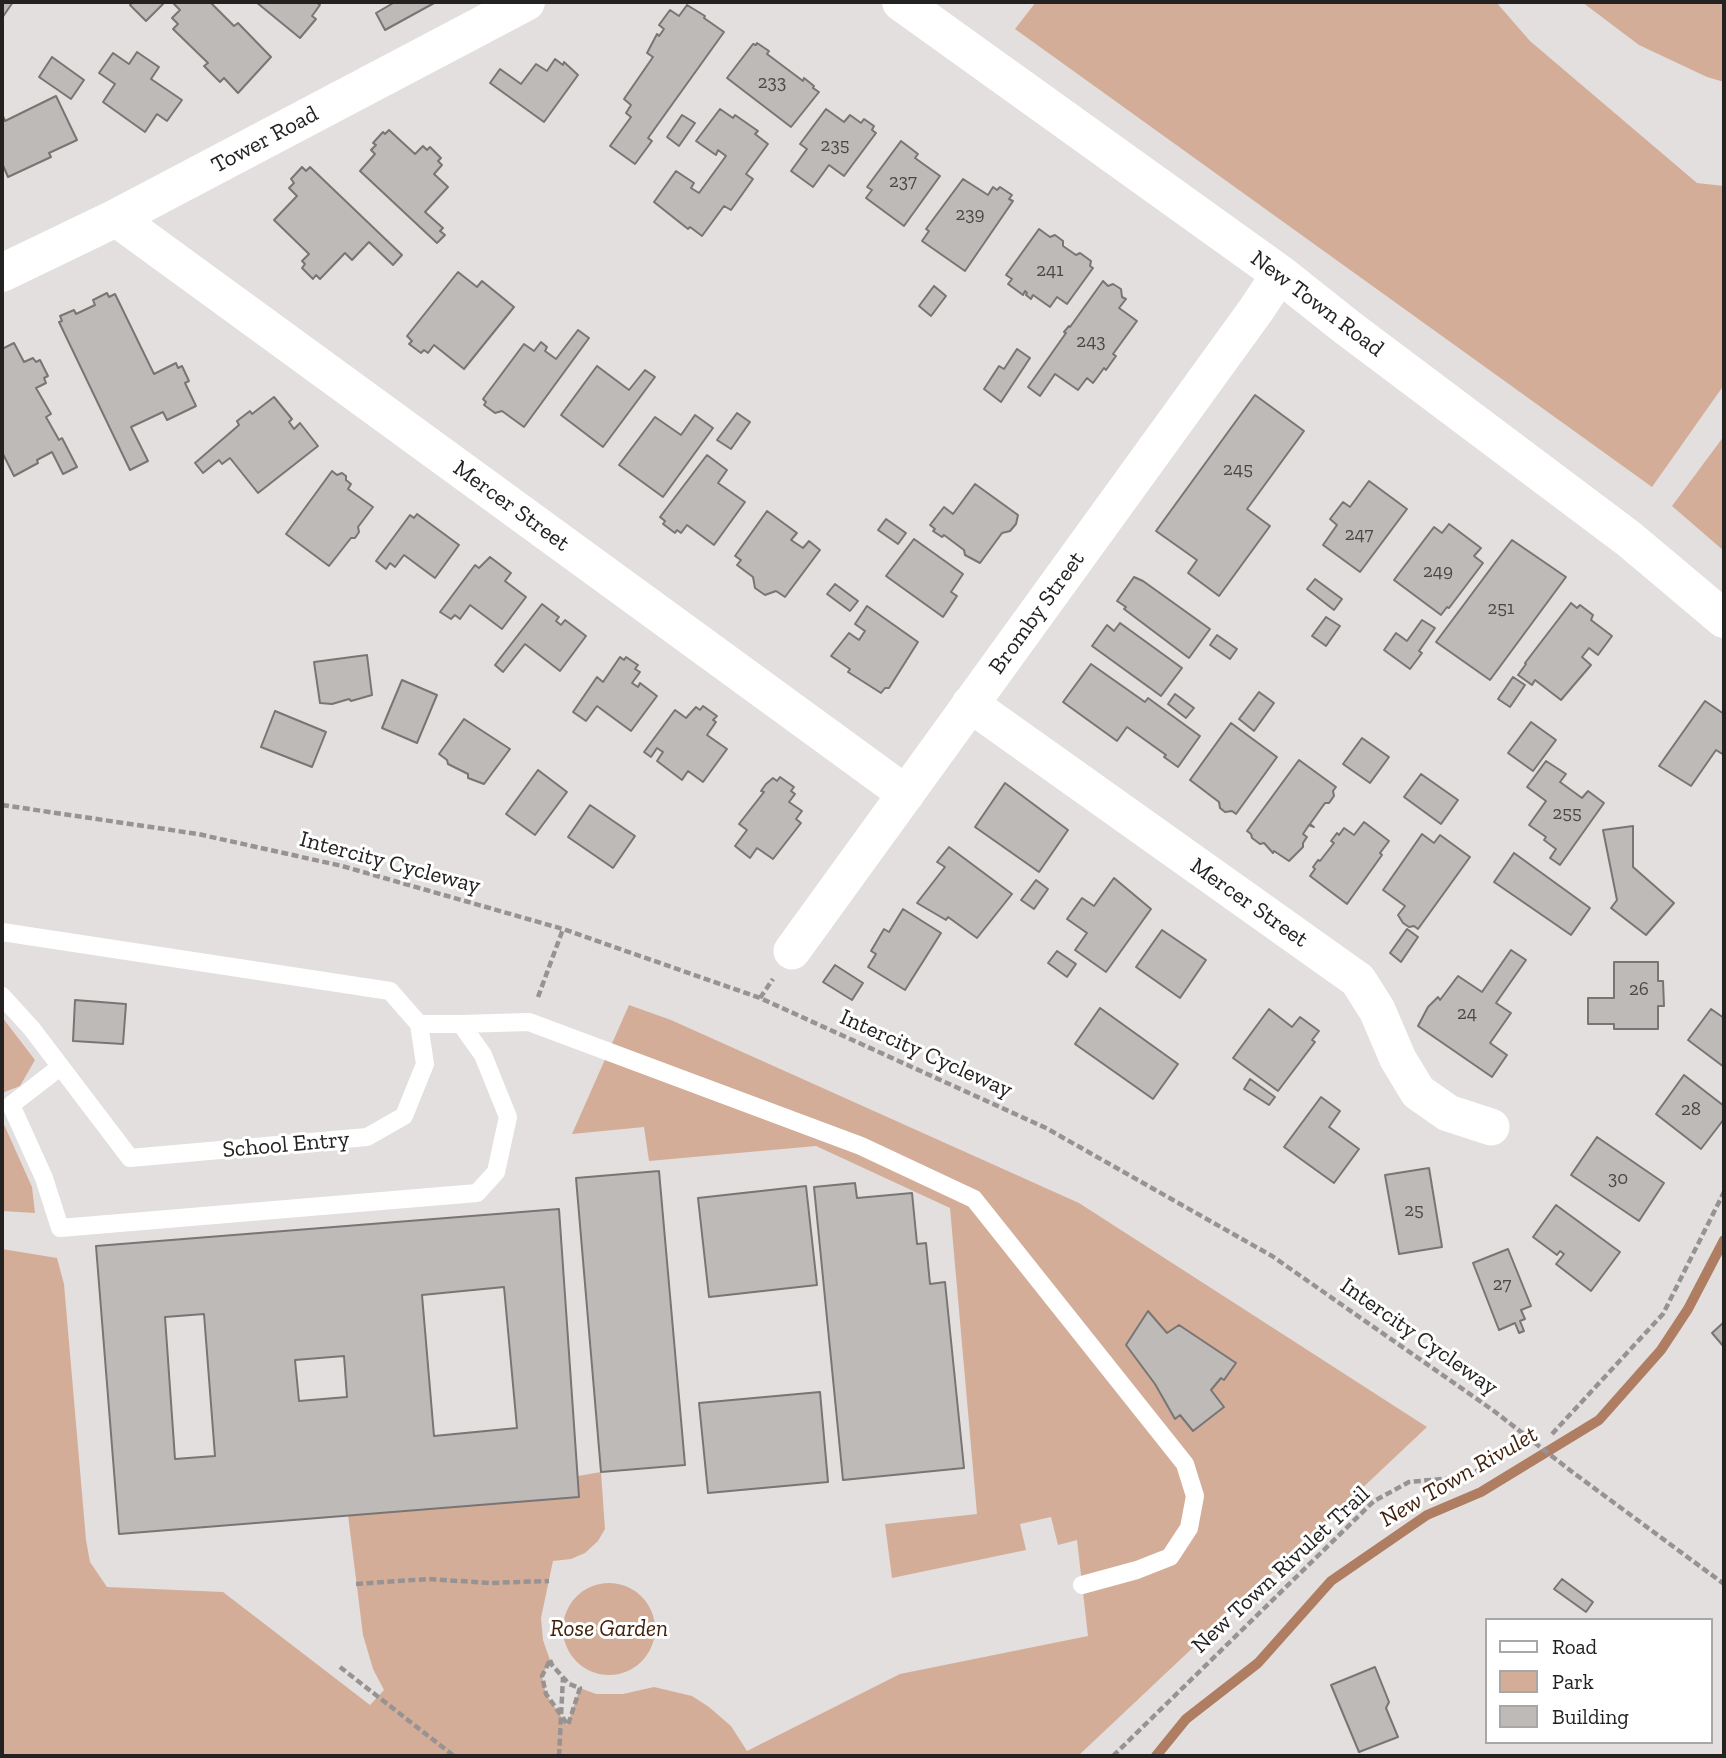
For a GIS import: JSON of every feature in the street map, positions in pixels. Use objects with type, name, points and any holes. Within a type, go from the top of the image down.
[{"type":"main road","name":"Tower Road","points":[[2,273],[116,218],[526,2]]},
{"type":"main road","name":"New Town Road","points":[[901,2],[1280,274],[1629,539],[1724,619]]},
{"type":"street","name":"Mercer Street","points":[[116,218],[906,794]]},
{"type":"street","name":"Bromby Street","points":[[792,951],[1280,274]]},
{"type":"street","name":"Mercer Street","points":[[970,704],[1358,980],[1377,1010],[1398,1059],[1418,1092],[1448,1113],[1491,1127]]},
{"type":"lane","points":[[2,932],[390,991],[419,1024],[529,1022],[861,1146],[974,1199],[1185,1464],[1195,1496],[1189,1528],[1170,1557],[1137,1570],[1082,1585]]},
{"type":"lane","name":"School Entry","points":[[2,996],[32,1029],[130,1158],[367,1138],[404,1116],[425,1064],[419,1024]]},
{"type":"lane","points":[[60,1066],[11,1105],[44,1178],[60,1228],[477,1193],[496,1172],[509,1117],[483,1055],[461,1024]]},
{"type":"path","name":"Intercity Cycleway","points":[[2,805],[198,834],[342,866],[563,929],[760,998],[1046,1128],[1272,1256],[1494,1411],[1724,1584]]},
{"type":"path","points":[[529,1022],[563,929]]},
{"type":"path","points":[[1552,1434],[1663,1314],[1724,1192]]},
{"type":"path","name":"New Town Rivulet Trail","points":[[1113,1756],[1374,1502],[1409,1482],[1463,1477],[1501,1460]]},
{"type":"path","points":[[356,1584],[428,1579],[491,1583],[550,1581]]},
{"type":"path","points":[[550,1660],[563,1677],[569,1684],[580,1688],[568,1725],[546,1694],[542,1676],[550,1660]]},
{"type":"path","points":[[340,1667],[454,1756]]},
{"type":"path","points":[[559,1756],[563,1677]]},
{"type":"green space","points":[[1036,2],[1496,2],[1530,41],[1697,183],[1724,186],[1724,385],[1652,487],[1015,29]]},
{"type":"green space","points":[[1582,2],[1724,2],[1724,82],[1707,77],[1639,45]]},
{"type":"green space","points":[[1724,436],[1724,551],[1672,506]]},
{"type":"green space","points":[[629,1005],[671,1020],[1079,1203],[1427,1427],[1078,1756],[2,1756],[2,1249],[57,1258],[64,1284],[86,1540],[90,1562],[107,1587],[223,1592],[370,1705],[384,1690],[373,1669],[363,1635],[348,1515],[579,1496],[578,1476],[601,1472],[605,1529],[598,1541],[585,1553],[571,1559],[553,1561],[541,1618],[543,1640],[550,1660],[542,1676],[546,1694],[567,1725],[580,1688],[596,1694],[623,1694],[654,1687],[692,1696],[709,1707],[731,1726],[747,1751],[900,1674],[1088,1636],[1077,1540],[1058,1545],[1051,1517],[1020,1524],[1026,1550],[892,1578],[885,1524],[977,1514],[950,1208],[816,1146],[649,1161],[644,1127],[572,1134]]},
{"type":"green space","points":[[2,1017],[35,1060],[20,1086],[2,1093]]},
{"type":"green space","points":[[2,1120],[32,1187],[35,1213],[2,1211]]},
{"type":"green space","name":"Rose Garden","points":[[609,1583],[627,1587],[641,1597],[651,1611],[655,1629],[651,1647],[641,1661],[627,1671],[609,1675],[591,1671],[577,1661],[567,1647],[563,1629],[567,1611],[577,1597],[591,1587]]},
{"type":"building","points":[[2,2],[13,2],[2,18]]},
{"type":"building","points":[[133,2],[165,2],[146,21],[130,5]]},
{"type":"building","points":[[172,2],[210,2],[234,26],[238,23],[271,57],[238,93],[224,78],[220,82],[204,66],[208,63],[173,29],[178,24],[172,18],[180,10]]},
{"type":"building","points":[[256,2],[316,2],[320,5],[312,16],[316,19],[300,38]]},
{"type":"building","points":[[395,2],[436,2],[385,30],[376,13]]},
{"type":"building","points":[[687,5],[724,32],[648,138],[652,141],[635,164],[610,146],[631,117],[626,113],[631,105],[624,99],[653,57],[647,53],[657,34],[659,36],[664,29],[659,25],[670,10],[679,16]]},
{"type":"building","points":[[757,43],[769,51],[767,54],[803,81],[804,78],[819,92],[791,127],[727,78],[753,44]]},
{"type":"building","points":[[137,52],[159,67],[151,79],[182,100],[167,121],[157,114],[145,132],[103,102],[115,84],[99,73],[113,53],[129,64]]},
{"type":"building","points":[[52,57],[84,80],[71,99],[39,77]]},
{"type":"building","points":[[555,59],[563,65],[564,62],[578,75],[544,122],[490,83],[500,69],[521,84],[536,64],[547,71]]},
{"type":"building","points":[[56,96],[77,140],[49,153],[51,157],[8,177],[2,163],[2,114],[5,121]]},
{"type":"building","points":[[720,109],[733,118],[735,115],[758,131],[755,134],[768,144],[746,174],[753,179],[731,210],[724,206],[702,236],[690,227],[688,229],[654,202],[676,171],[694,183],[691,188],[699,193],[726,156],[718,150],[716,155],[696,141]]},
{"type":"building","points":[[826,109],[844,122],[850,115],[861,123],[864,119],[874,126],[872,130],[876,133],[844,176],[829,165],[813,187],[791,171],[807,149],[800,144]]},
{"type":"building","points":[[682,115],[695,123],[679,146],[667,137]]},
{"type":"building","points":[[389,130],[415,154],[423,146],[427,150],[430,147],[441,158],[438,161],[442,165],[434,174],[448,187],[425,212],[443,228],[440,231],[445,235],[437,243],[360,171],[375,154],[371,150],[376,145],[373,143],[383,132],[385,134]]},
{"type":"building","points":[[901,141],[918,154],[915,158],[940,176],[904,226],[866,198],[872,190],[867,187]]},
{"type":"building","points":[[302,167],[306,171],[310,167],[402,255],[393,265],[369,242],[352,260],[345,253],[320,279],[316,275],[313,279],[302,268],[305,264],[302,261],[309,254],[274,220],[297,196],[289,188],[294,183],[291,179]]},
{"type":"building","points":[[963,179],[988,195],[993,187],[997,190],[1000,187],[1012,195],[1009,199],[1013,201],[965,271],[922,241],[929,231],[926,229]]},
{"type":"building","points":[[1039,229],[1050,237],[1055,235],[1063,241],[1063,246],[1091,261],[1090,266],[1093,268],[1067,304],[1057,297],[1050,307],[1033,295],[1031,299],[1025,291],[1023,295],[1008,284],[1012,279],[1006,275]]},
{"type":"building","points":[[458,272],[477,287],[482,281],[514,307],[464,369],[434,345],[428,353],[424,350],[421,353],[409,344],[412,341],[407,336]]},
{"type":"building","points":[[1103,281],[1108,286],[1113,284],[1121,289],[1122,297],[1126,299],[1119,308],[1137,321],[1113,354],[1116,356],[1093,383],[1087,378],[1078,390],[1055,374],[1040,396],[1028,387],[1066,333],[1064,332]]},
{"type":"building","points":[[934,286],[946,296],[931,316],[919,306]]},
{"type":"building","points":[[107,293],[109,297],[115,294],[154,374],[176,363],[178,368],[182,366],[189,381],[185,383],[196,406],[167,420],[163,412],[131,427],[148,461],[130,470],[59,322],[62,321],[60,316],[74,310],[76,314],[95,305],[93,300]]},
{"type":"building","points":[[578,330],[589,338],[524,427],[502,411],[495,413],[484,405],[486,402],[483,399],[524,344],[534,351],[541,342],[547,347],[545,351],[556,359]]},
{"type":"building","points":[[14,343],[24,362],[33,358],[36,362],[40,360],[48,376],[44,378],[46,383],[36,388],[51,414],[46,417],[59,440],[62,438],[77,467],[63,474],[52,452],[14,476],[2,452],[2,349]]},
{"type":"building","points":[[1017,349],[1030,358],[1001,402],[984,389],[999,366],[1004,369]]},
{"type":"building","points":[[597,366],[629,390],[645,370],[655,377],[603,447],[561,415]]},
{"type":"building","points":[[1255,395],[1304,431],[1247,509],[1270,526],[1219,596],[1188,573],[1197,560],[1156,531]]},
{"type":"building","points":[[274,397],[292,419],[289,422],[294,429],[300,423],[318,446],[258,493],[230,458],[222,464],[219,460],[203,473],[195,463],[239,425],[237,421],[250,411],[252,414]]},
{"type":"building","points":[[737,413],[750,422],[731,449],[717,440]]},
{"type":"building","points":[[695,415],[713,428],[663,497],[619,465],[655,417],[681,435]]},
{"type":"building","points":[[707,455],[727,470],[718,483],[745,502],[714,545],[687,525],[681,533],[677,530],[675,533],[663,524],[665,521],[660,517]]},
{"type":"building","points":[[332,471],[346,476],[346,480],[351,484],[348,489],[373,507],[358,527],[359,532],[355,538],[351,538],[329,566],[286,534]]},
{"type":"building","points":[[1369,481],[1407,509],[1360,572],[1323,545],[1337,525],[1330,519],[1343,502],[1350,507]]},
{"type":"building","points":[[975,484],[1018,515],[1016,524],[1010,531],[1002,533],[980,563],[965,555],[964,550],[944,535],[942,537],[933,531],[935,529],[930,525],[944,507],[953,514]]},
{"type":"building","points":[[767,511],[797,533],[791,540],[803,548],[809,541],[820,550],[785,597],[776,591],[765,595],[755,588],[753,577],[737,565],[741,560],[735,556]]},
{"type":"building","points":[[417,514],[459,545],[435,578],[404,555],[395,567],[390,563],[386,569],[376,561],[410,515],[414,518]]},
{"type":"building","points":[[886,519],[906,533],[898,544],[878,530]]},
{"type":"building","points":[[1449,524],[1481,548],[1474,556],[1483,563],[1441,615],[1394,580],[1434,527],[1442,533]]},
{"type":"building","points":[[914,539],[963,574],[951,592],[957,596],[943,617],[886,576]]},
{"type":"building","points":[[1512,540],[1566,577],[1490,680],[1436,642]]},
{"type":"building","points":[[490,557],[511,573],[505,581],[526,597],[502,629],[470,605],[460,619],[455,615],[451,619],[440,612],[475,565],[479,568]]},
{"type":"building","points":[[1134,577],[1210,629],[1189,658],[1117,601]]},
{"type":"building","points":[[1315,579],[1342,599],[1334,610],[1307,589]]},
{"type":"building","points":[[835,584],[858,601],[850,611],[827,594]]},
{"type":"building","points":[[1571,603],[1577,608],[1580,605],[1593,615],[1591,620],[1612,636],[1598,655],[1589,648],[1582,657],[1591,665],[1561,700],[1535,680],[1532,685],[1518,675]]},
{"type":"building","points":[[542,604],[559,617],[556,621],[561,625],[565,620],[586,636],[560,671],[525,644],[503,672],[495,665]]},
{"type":"building","points":[[867,606],[918,642],[889,688],[885,688],[881,693],[848,672],[850,669],[831,656],[849,633],[859,640],[865,631],[855,624]]},
{"type":"building","points":[[1326,617],[1340,626],[1326,646],[1312,636]]},
{"type":"building","points":[[1422,620],[1435,628],[1410,669],[1384,650],[1396,633],[1407,641]]},
{"type":"building","points":[[1120,623],[1182,668],[1161,696],[1092,646],[1107,625],[1114,631]]},
{"type":"building","points":[[1217,635],[1237,649],[1230,659],[1210,645]]},
{"type":"building","points":[[367,655],[372,695],[332,704],[320,703],[314,662]]},
{"type":"building","points":[[620,657],[624,660],[626,657],[638,665],[635,669],[640,672],[632,683],[638,687],[640,683],[657,696],[631,731],[597,706],[586,721],[573,712],[597,677],[603,682]]},
{"type":"building","points":[[1091,664],[1145,702],[1148,698],[1200,736],[1178,767],[1127,727],[1117,741],[1063,702]]},
{"type":"building","points":[[1513,677],[1525,685],[1510,707],[1498,699]]},
{"type":"building","points":[[402,680],[437,695],[417,743],[382,728]]},
{"type":"building","points":[[1259,692],[1274,703],[1254,731],[1239,719]]},
{"type":"building","points":[[1175,694],[1194,708],[1186,718],[1168,704]]},
{"type":"building","points":[[1705,701],[1724,714],[1724,755],[1716,750],[1691,786],[1659,766]]},
{"type":"building","points":[[703,706],[717,716],[707,735],[727,749],[703,782],[688,771],[682,780],[657,761],[663,752],[657,748],[651,757],[644,752],[675,710],[686,718],[696,707],[700,710]]},
{"type":"building","points":[[275,711],[326,732],[312,767],[261,747]]},
{"type":"building","points":[[464,719],[510,749],[484,784],[468,778],[468,774],[448,764],[439,754]]},
{"type":"building","points":[[1531,722],[1556,740],[1533,771],[1508,753]]},
{"type":"building","points":[[1231,723],[1277,757],[1236,814],[1232,811],[1225,812],[1220,808],[1219,802],[1190,780]]},
{"type":"building","points":[[1362,738],[1389,757],[1370,783],[1343,764]]},
{"type":"building","points":[[1299,760],[1336,787],[1334,796],[1329,803],[1325,803],[1310,824],[1314,827],[1309,825],[1303,834],[1307,837],[1303,847],[1289,861],[1274,851],[1273,853],[1264,843],[1260,844],[1247,831]]},
{"type":"building","points":[[1546,761],[1566,774],[1560,782],[1582,798],[1588,791],[1604,803],[1560,865],[1550,858],[1556,849],[1544,840],[1546,837],[1529,825],[1546,801],[1527,787]]},
{"type":"building","points":[[538,770],[567,792],[535,835],[506,814]]},
{"type":"building","points":[[1421,774],[1458,800],[1441,824],[1404,797]]},
{"type":"building","points":[[780,777],[794,787],[791,791],[795,794],[789,802],[802,811],[796,819],[801,823],[773,859],[757,848],[750,858],[735,846],[747,830],[739,824],[764,792],[761,791],[766,784],[773,778],[777,781]]},
{"type":"building","points":[[1005,783],[1068,830],[1039,872],[975,827]]},
{"type":"building","points":[[590,805],[635,836],[613,868],[568,837]]},
{"type":"building","points":[[1364,822],[1389,841],[1347,904],[1310,876],[1318,860],[1320,861],[1334,843],[1331,841],[1337,833],[1339,835],[1344,828],[1354,835]]},
{"type":"building","points":[[1633,826],[1633,867],[1674,903],[1646,935],[1611,908],[1617,900],[1603,830]]},
{"type":"building","points":[[1422,834],[1434,843],[1440,835],[1470,857],[1418,929],[1403,923],[1398,915],[1405,906],[1383,890]]},
{"type":"building","points":[[949,847],[1012,894],[977,938],[948,917],[946,920],[917,903],[945,867],[937,862]]},
{"type":"building","points":[[1514,853],[1590,908],[1571,935],[1494,882]]},
{"type":"building","points":[[1114,878],[1151,909],[1106,972],[1075,950],[1087,933],[1067,919],[1082,898],[1094,906]]},
{"type":"building","points":[[1036,880],[1048,889],[1034,909],[1021,900]]},
{"type":"building","points":[[903,909],[941,933],[905,990],[868,967],[876,954],[871,951],[884,929],[889,932]]},
{"type":"building","points":[[1407,929],[1418,937],[1401,962],[1390,953]]},
{"type":"building","points":[[1162,930],[1206,960],[1180,998],[1136,967]]},
{"type":"building","points":[[1511,950],[1526,960],[1496,1003],[1511,1013],[1490,1043],[1507,1055],[1492,1077],[1418,1026],[1428,1007],[1438,997],[1440,1000],[1458,976],[1482,992]]},
{"type":"building","points":[[1057,951],[1076,964],[1067,977],[1048,963]]},
{"type":"building","points":[[1614,962],[1658,962],[1658,981],[1663,981],[1664,1006],[1658,1006],[1658,1029],[1614,1029],[1614,1024],[1588,1024],[1588,998],[1614,998]]},
{"type":"building","points":[[835,965],[863,983],[852,1000],[823,982]]},
{"type":"building","points":[[75,1000],[126,1004],[123,1044],[73,1041]]},
{"type":"building","points":[[1100,1008],[1178,1064],[1153,1099],[1075,1044]]},
{"type":"building","points":[[1269,1009],[1292,1027],[1300,1017],[1319,1031],[1312,1040],[1315,1042],[1278,1091],[1233,1058]]},
{"type":"building","points":[[1711,1009],[1724,1018],[1724,1067],[1688,1040]]},
{"type":"building","points":[[1684,1075],[1724,1106],[1724,1119],[1701,1149],[1656,1114]]},
{"type":"building","points":[[1250,1079],[1275,1097],[1269,1105],[1244,1089]]},
{"type":"building","points":[[1321,1097],[1340,1111],[1329,1127],[1359,1149],[1334,1183],[1284,1147]]},
{"type":"building","points":[[1597,1137],[1664,1183],[1639,1221],[1571,1175]]},
{"type":"building","points":[[1429,1168],[1442,1247],[1399,1254],[1385,1175]]},
{"type":"building","points":[[659,1171],[685,1465],[601,1472],[576,1178]]},
{"type":"building","points":[[855,1183],[857,1198],[912,1193],[917,1244],[926,1243],[930,1284],[945,1282],[964,1468],[843,1480],[814,1187]]},
{"type":"building","points":[[806,1186],[817,1285],[709,1297],[698,1198]]},
{"type":"building","points":[[1556,1205],[1620,1252],[1591,1291],[1556,1264],[1564,1254],[1560,1251],[1557,1255],[1533,1237]]},
{"type":"building","points":[[559,1209],[579,1497],[119,1534],[96,1246]],"holes":[[[504,1287],[517,1428],[434,1436],[422,1295]],[[204,1314],[215,1456],[175,1459],[165,1317]],[[344,1356],[347,1397],[299,1401],[295,1360]]]},
{"type":"building","points":[[1508,1249],[1531,1306],[1521,1310],[1525,1319],[1520,1321],[1524,1331],[1519,1333],[1515,1323],[1499,1330],[1473,1263]]},
{"type":"building","points":[[1148,1311],[1167,1333],[1179,1325],[1236,1363],[1224,1380],[1221,1378],[1211,1390],[1224,1407],[1193,1431],[1180,1415],[1175,1419],[1155,1384],[1126,1345]]},
{"type":"building","points":[[1724,1322],[1724,1347],[1712,1333]]},
{"type":"building","points":[[820,1392],[828,1482],[708,1493],[699,1403]]},
{"type":"building","points":[[1562,1579],[1593,1602],[1586,1612],[1554,1589]]},
{"type":"building","points":[[1375,1667],[1389,1702],[1386,1708],[1398,1737],[1359,1752],[1331,1685]]},
{"type":"waterway","name":"New Town Rivulet","points":[[1156,1756],[1186,1719],[1258,1663],[1331,1581],[1427,1515],[1481,1492],[1599,1420],[1661,1350],[1688,1309],[1724,1240]]}]
